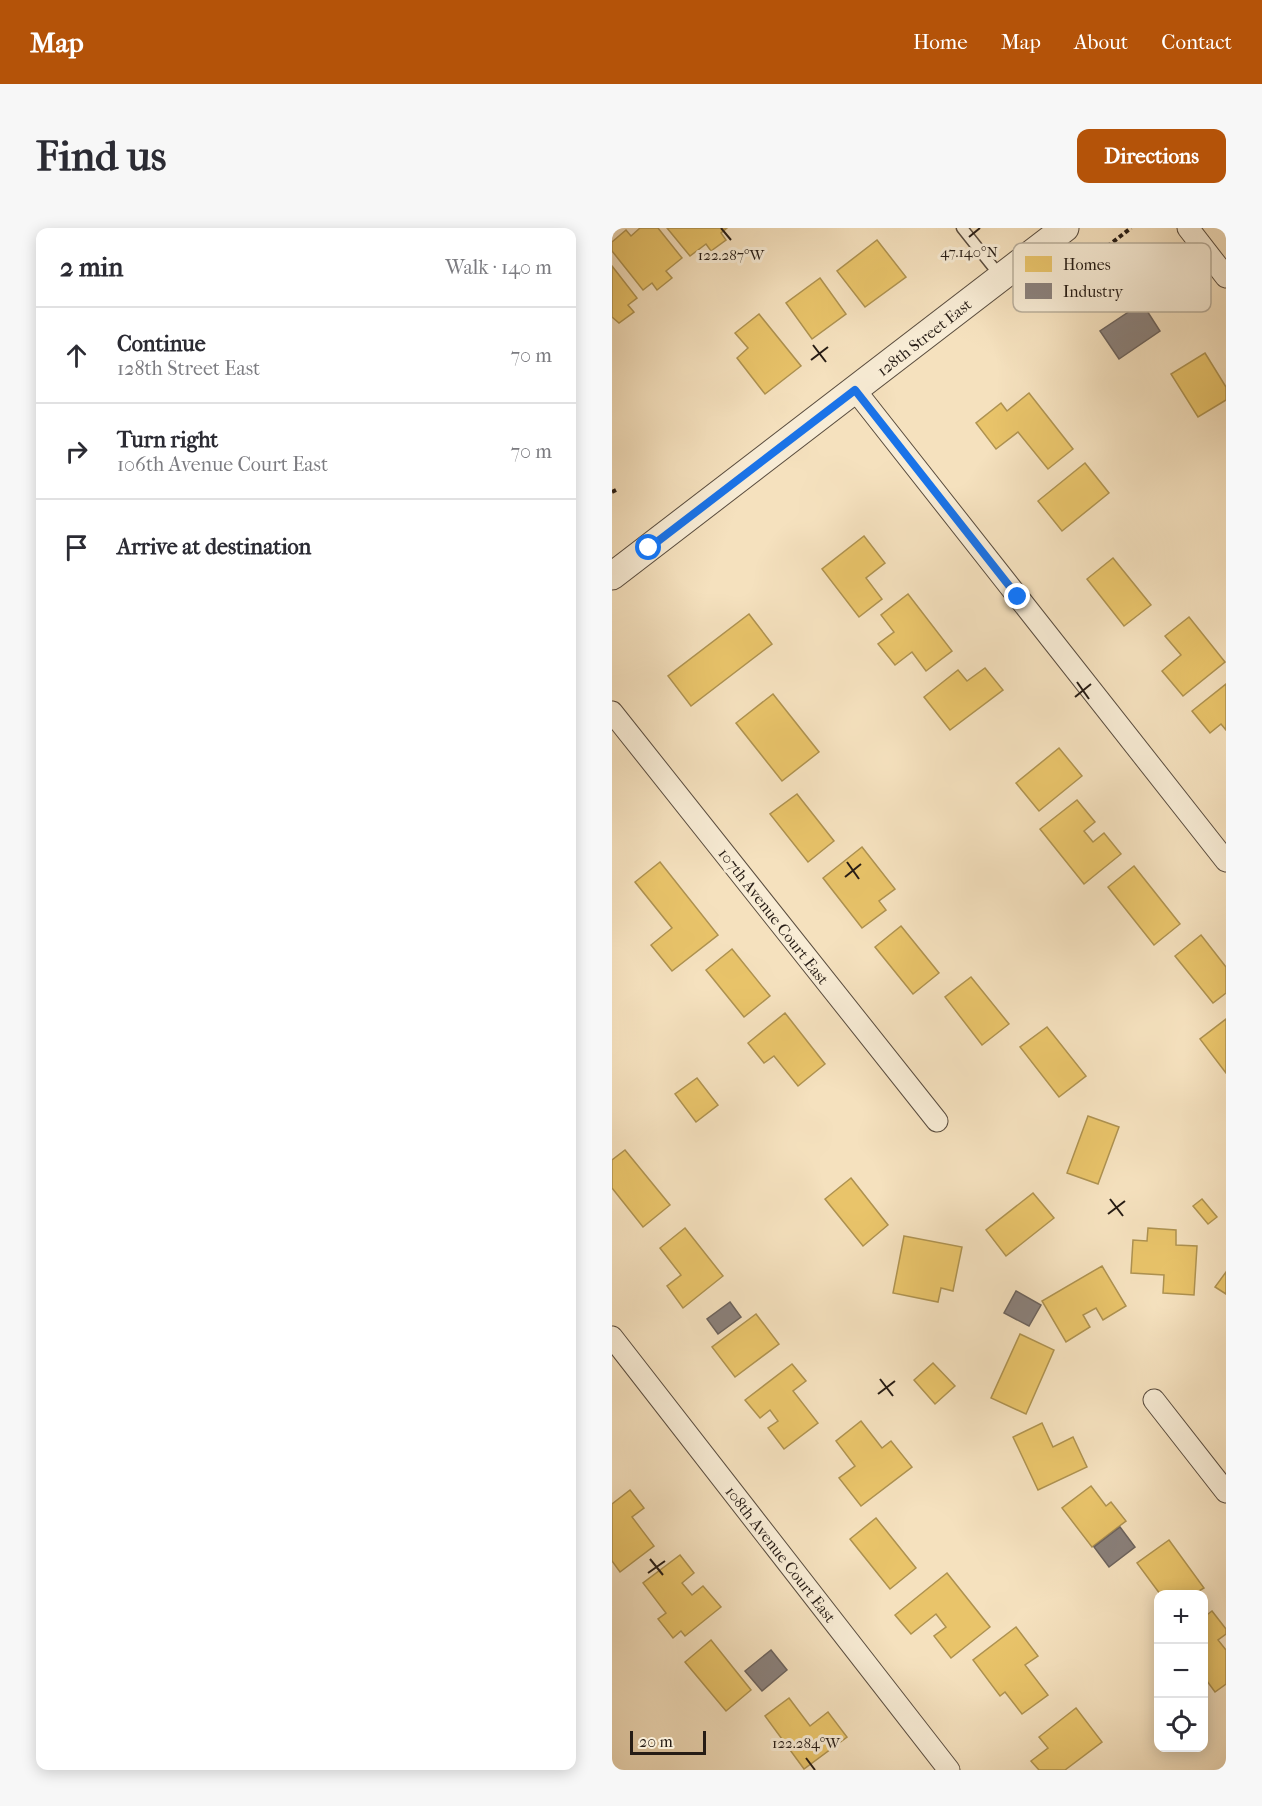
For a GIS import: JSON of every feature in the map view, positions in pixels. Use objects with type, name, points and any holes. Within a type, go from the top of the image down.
[{"type":"street","name":"128th Street East","points":[[1045,243],[1065,228]]},
{"type":"street","points":[[1188,228],[1200,243]]},
{"type":"street","points":[[1211,258],[1226,277]]},
{"type":"street","name":"128th Street East","points":[[612,576],[1013,268]]},
{"type":"street","points":[[855,390],[1226,861]]},
{"type":"street","name":"107th Avenue Court East","points":[[612,712],[937,1121]]},
{"type":"street","name":"108th Avenue Court East","points":[[612,1337],[949,1770]]},
{"type":"street","points":[[1154,1400],[1226,1492]]},
{"type":"lane","points":[[962,228],[1001,277]]},
{"type":"path","points":[[1112,243],[1131,228]]},
{"type":"building: Homes","points":[[640,228],[658,228],[682,258],[666,271],[672,278],[657,290],[652,283],[643,290],[612,251],[612,242],[626,230],[631,236]]},
{"type":"building: Homes","points":[[667,228],[727,228],[721,233],[726,240],[711,251],[706,244],[690,256]]},
{"type":"building: Homes","points":[[877,240],[906,277],[865,307],[837,271]]},
{"type":"building: Homes","points":[[612,266],[637,298],[628,305],[634,312],[619,323],[612,317]]},
{"type":"building: Homes","points":[[820,278],[846,314],[812,339],[786,303]]},
{"type":"building: Homes","points":[[759,314],[801,366],[765,394],[737,358],[748,348],[735,333]]},
{"type":"building: Homes","points":[[1205,353],[1226,387],[1226,400],[1198,417],[1171,374]]},
{"type":"building: Homes","points":[[1029,393],[1073,449],[1048,469],[1018,432],[996,449],[976,423],[1001,403],[1007,411]]},
{"type":"building: Homes","points":[[1085,463],[1109,493],[1062,531],[1038,501]]},
{"type":"building: Homes","points":[[864,536],[885,563],[866,578],[882,599],[859,617],[822,569]]},
{"type":"building: Homes","points":[[1113,558],[1151,605],[1124,626],[1087,579]]},
{"type":"building: Homes","points":[[908,594],[952,651],[926,671],[912,652],[895,665],[878,644],[894,632],[881,615]]},
{"type":"building: Homes","points":[[749,614],[772,644],[691,706],[668,676]]},
{"type":"building: Homes","points":[[1189,617],[1225,662],[1183,696],[1162,671],[1181,655],[1165,636]]},
{"type":"building: Homes","points":[[985,668],[1003,690],[950,730],[924,697],[958,670],[967,681]]},
{"type":"building: Homes","points":[[1226,684],[1226,730],[1221,724],[1210,733],[1192,711]]},
{"type":"building: Homes","points":[[773,694],[819,752],[782,781],[736,723]]},
{"type":"building: Homes","points":[[1059,748],[1082,776],[1039,811],[1016,783]]},
{"type":"building: Homes","points":[[797,794],[834,841],[808,862],[770,814]]},
{"type":"building: Homes","points":[[1077,800],[1095,822],[1084,831],[1093,842],[1104,833],[1121,854],[1084,884],[1040,829]]},
{"type":"building: Homes","points":[[862,847],[895,889],[879,901],[886,910],[862,928],[823,878]]},
{"type":"building: Homes","points":[[660,862],[718,935],[672,971],[651,945],[672,928],[635,882]]},
{"type":"building: Homes","points":[[1134,866],[1180,924],[1154,945],[1108,887]]},
{"type":"building: Homes","points":[[901,926],[939,973],[913,994],[875,947]]},
{"type":"building: Homes","points":[[1201,935],[1226,967],[1226,993],[1213,1003],[1175,956]]},
{"type":"building: Homes","points":[[732,949],[770,996],[744,1017],[706,970]]},
{"type":"building: Homes","points":[[971,977],[1009,1024],[982,1045],[945,997]]},
{"type":"building: Homes","points":[[785,1013],[825,1064],[798,1086],[774,1056],[764,1063],[748,1043]]},
{"type":"building: Homes","points":[[1226,1019],[1226,1073],[1200,1039]]},
{"type":"building: Homes","points":[[1047,1027],[1086,1076],[1059,1097],[1020,1047]]},
{"type":"building: Homes","points":[[697,1078],[718,1105],[696,1122],[675,1094]]},
{"type":"building: Homes","points":[[1088,1116],[1119,1127],[1098,1184],[1067,1173]]},
{"type":"building: Homes","points":[[625,1150],[670,1205],[643,1227],[612,1188],[612,1160]]},
{"type":"building: Homes","points":[[851,1178],[888,1225],[863,1246],[825,1199]]},
{"type":"building: Homes","points":[[1033,1193],[1054,1218],[1006,1256],[986,1230]]},
{"type":"building: Homes","points":[[1202,1199],[1217,1217],[1208,1224],[1193,1206]]},
{"type":"building: Homes","points":[[685,1228],[723,1276],[683,1308],[667,1286],[681,1275],[660,1248]]},
{"type":"building: Homes","points":[[1148,1228],[1176,1230],[1176,1245],[1197,1246],[1194,1295],[1163,1293],[1164,1275],[1131,1273],[1133,1240],[1147,1241]]},
{"type":"building: Homes","points":[[904,1236],[962,1247],[953,1291],[941,1288],[938,1302],[893,1293]]},
{"type":"building: Homes","points":[[1102,1266],[1126,1306],[1103,1320],[1096,1308],[1083,1315],[1090,1327],[1066,1342],[1042,1301]]},
{"type":"building: Homes","points":[[1226,1272],[1226,1294],[1215,1287]]},
{"type":"building: Homes","points":[[756,1314],[779,1344],[735,1377],[712,1347]]},
{"type":"building: Homes","points":[[1020,1334],[1054,1350],[1026,1414],[991,1398]]},
{"type":"building: Homes","points":[[933,1363],[955,1386],[935,1404],[914,1380]]},
{"type":"building: Homes","points":[[792,1364],[806,1381],[793,1391],[818,1423],[784,1449],[768,1428],[778,1421],[770,1410],[760,1418],[745,1400]]},
{"type":"building: Homes","points":[[861,1421],[882,1448],[891,1441],[912,1467],[861,1506],[839,1478],[855,1466],[836,1441]]},
{"type":"building: Homes","points":[[1042,1423],[1053,1447],[1073,1437],[1087,1467],[1038,1490],[1013,1437]]},
{"type":"building: Homes","points":[[1091,1486],[1106,1506],[1111,1502],[1126,1521],[1092,1547],[1062,1508]]},
{"type":"building: Homes","points":[[630,1490],[644,1508],[632,1517],[654,1546],[620,1572],[612,1561],[612,1504]]},
{"type":"building: Homes","points":[[876,1518],[916,1568],[890,1589],[850,1539]]},
{"type":"building: Homes","points":[[1169,1540],[1204,1588],[1201,1590],[1157,1590],[1137,1563]]},
{"type":"building: Homes","points":[[680,1555],[694,1573],[682,1583],[692,1595],[703,1586],[721,1607],[685,1636],[681,1631],[673,1638],[658,1619],[666,1613],[643,1583]]},
{"type":"building: Homes","points":[[947,1573],[990,1627],[951,1658],[934,1636],[946,1627],[936,1614],[911,1634],[895,1615]]},
{"type":"building: Homes","points":[[1212,1611],[1226,1629],[1226,1634],[1218,1640],[1226,1650],[1226,1684],[1215,1692],[1208,1682],[1208,1614]]},
{"type":"building: Homes","points":[[1016,1627],[1038,1656],[1025,1665],[1048,1695],[1022,1714],[1005,1692],[1000,1696],[973,1660]]},
{"type":"building: Homes","points":[[711,1640],[751,1690],[726,1711],[685,1662]]},
{"type":"building: Homes","points":[[789,1698],[810,1726],[828,1712],[847,1737],[804,1769],[765,1716]]},
{"type":"building: Homes","points":[[1076,1708],[1102,1742],[1065,1770],[1039,1770],[1031,1761],[1048,1748],[1039,1737]]},
{"type":"building: Industry","points":[[1128,312],[1148,312],[1160,331],[1119,359],[1100,331]]},
{"type":"building: Industry","points":[[1016,1291],[1041,1305],[1029,1326],[1004,1313]]},
{"type":"building: Industry","points":[[730,1302],[741,1317],[718,1334],[707,1319]]},
{"type":"building: Industry","points":[[1120,1527],[1135,1547],[1109,1567],[1094,1547]]},
{"type":"building: Industry","points":[[771,1650],[787,1670],[762,1691],[745,1671]]},
{"type":"route","points":[[649,548],[855,390],[1018,597]]}]
